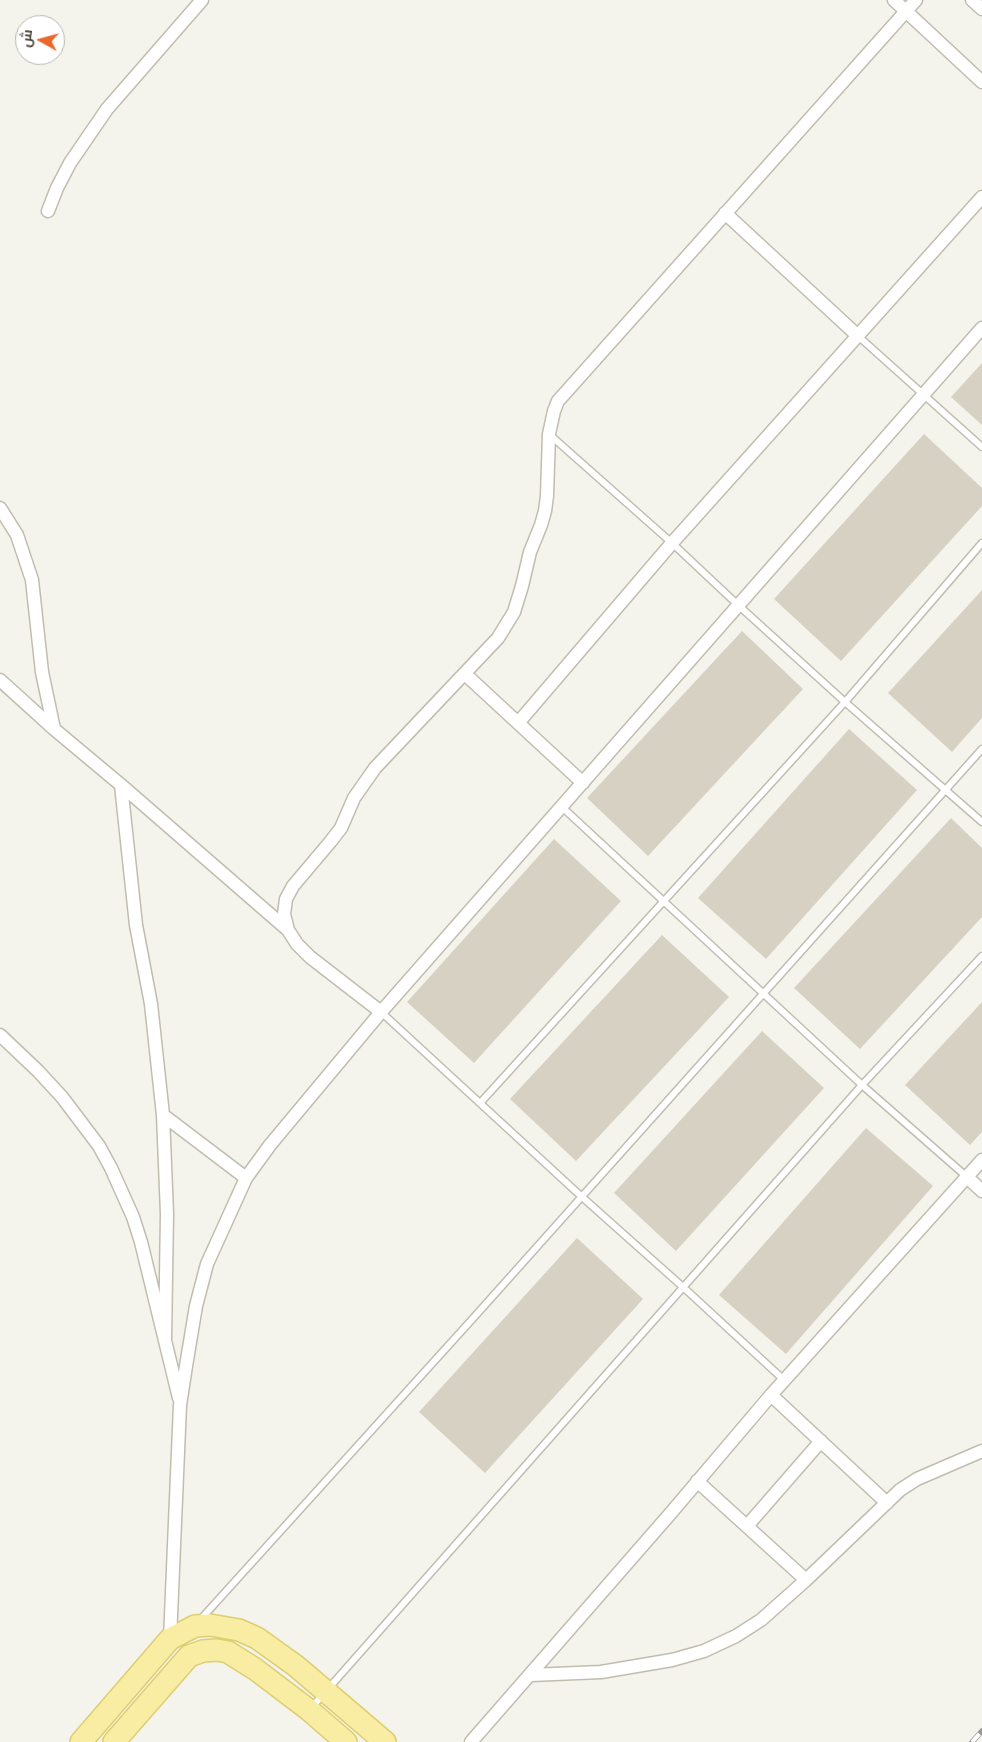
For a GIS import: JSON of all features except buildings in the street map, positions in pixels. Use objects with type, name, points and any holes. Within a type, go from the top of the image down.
[{"type":"main road","points":[[81,1742],[170,1639],[210,1625],[226,1627],[257,1638],[296,1666],[385,1742]]},
{"type":"main road","points":[[114,1742],[190,1652],[217,1650],[228,1652],[255,1669],[309,1710],[346,1742]]},
{"type":"street","points":[[48,212],[70,163],[107,109],[202,0]]},
{"type":"street","points":[[894,0],[982,82]]},
{"type":"street","points":[[288,930],[284,914],[286,899],[293,886],[331,842],[363,783],[498,638],[514,612],[530,552],[545,511],[549,434],[554,411],[564,392],[916,0]]},
{"type":"street","points":[[972,0],[982,9]]},
{"type":"street","points":[[518,723],[672,543],[982,197]]},
{"type":"street","points":[[725,213],[858,336]]},
{"type":"street","points":[[170,1639],[180,1405],[196,1306],[207,1264],[246,1178],[270,1145],[381,1012],[982,328]]},
{"type":"street","points":[[0,508],[17,535],[32,580],[42,672],[54,730]]},
{"type":"street","points":[[465,674],[583,782]]},
{"type":"street","points":[[0,680],[54,730],[121,785],[288,930],[297,944],[310,957],[381,1012]]},
{"type":"street","points":[[121,785],[136,925],[151,1004],[163,1116],[166,1196],[165,1340]]},
{"type":"street","points":[[0,1035],[62,1097],[99,1146],[111,1168],[133,1217],[149,1272],[180,1405]]},
{"type":"street","points":[[163,1116],[246,1178]]},
{"type":"street","points":[[471,1742],[670,1514],[771,1394],[982,1160]]},
{"type":"street","points":[[966,1177],[982,1191]]},
{"type":"street","points":[[771,1394],[887,1503]]},
{"type":"street","points":[[747,1526],[821,1441]]},
{"type":"street","points":[[531,1675],[601,1672],[672,1660],[704,1651],[736,1636],[760,1620],[806,1580],[900,1490],[917,1480],[982,1450]]},
{"type":"street","points":[[697,1481],[806,1580]]},
{"type":"lane","points":[[858,336],[982,447]]},
{"type":"lane","points":[[549,434],[672,543],[845,702],[982,822]]},
{"type":"lane","points":[[481,1102],[845,702],[982,543]]},
{"type":"lane","points":[[194,1630],[982,749]]},
{"type":"lane","points":[[562,807],[862,1085],[966,1177]]},
{"type":"lane","points":[[309,1710],[862,1085],[982,956]]},
{"type":"lane","points":[[381,1012],[784,1380]]},
{"type":"railway","points":[[972,1742],[982,1731]]}]
